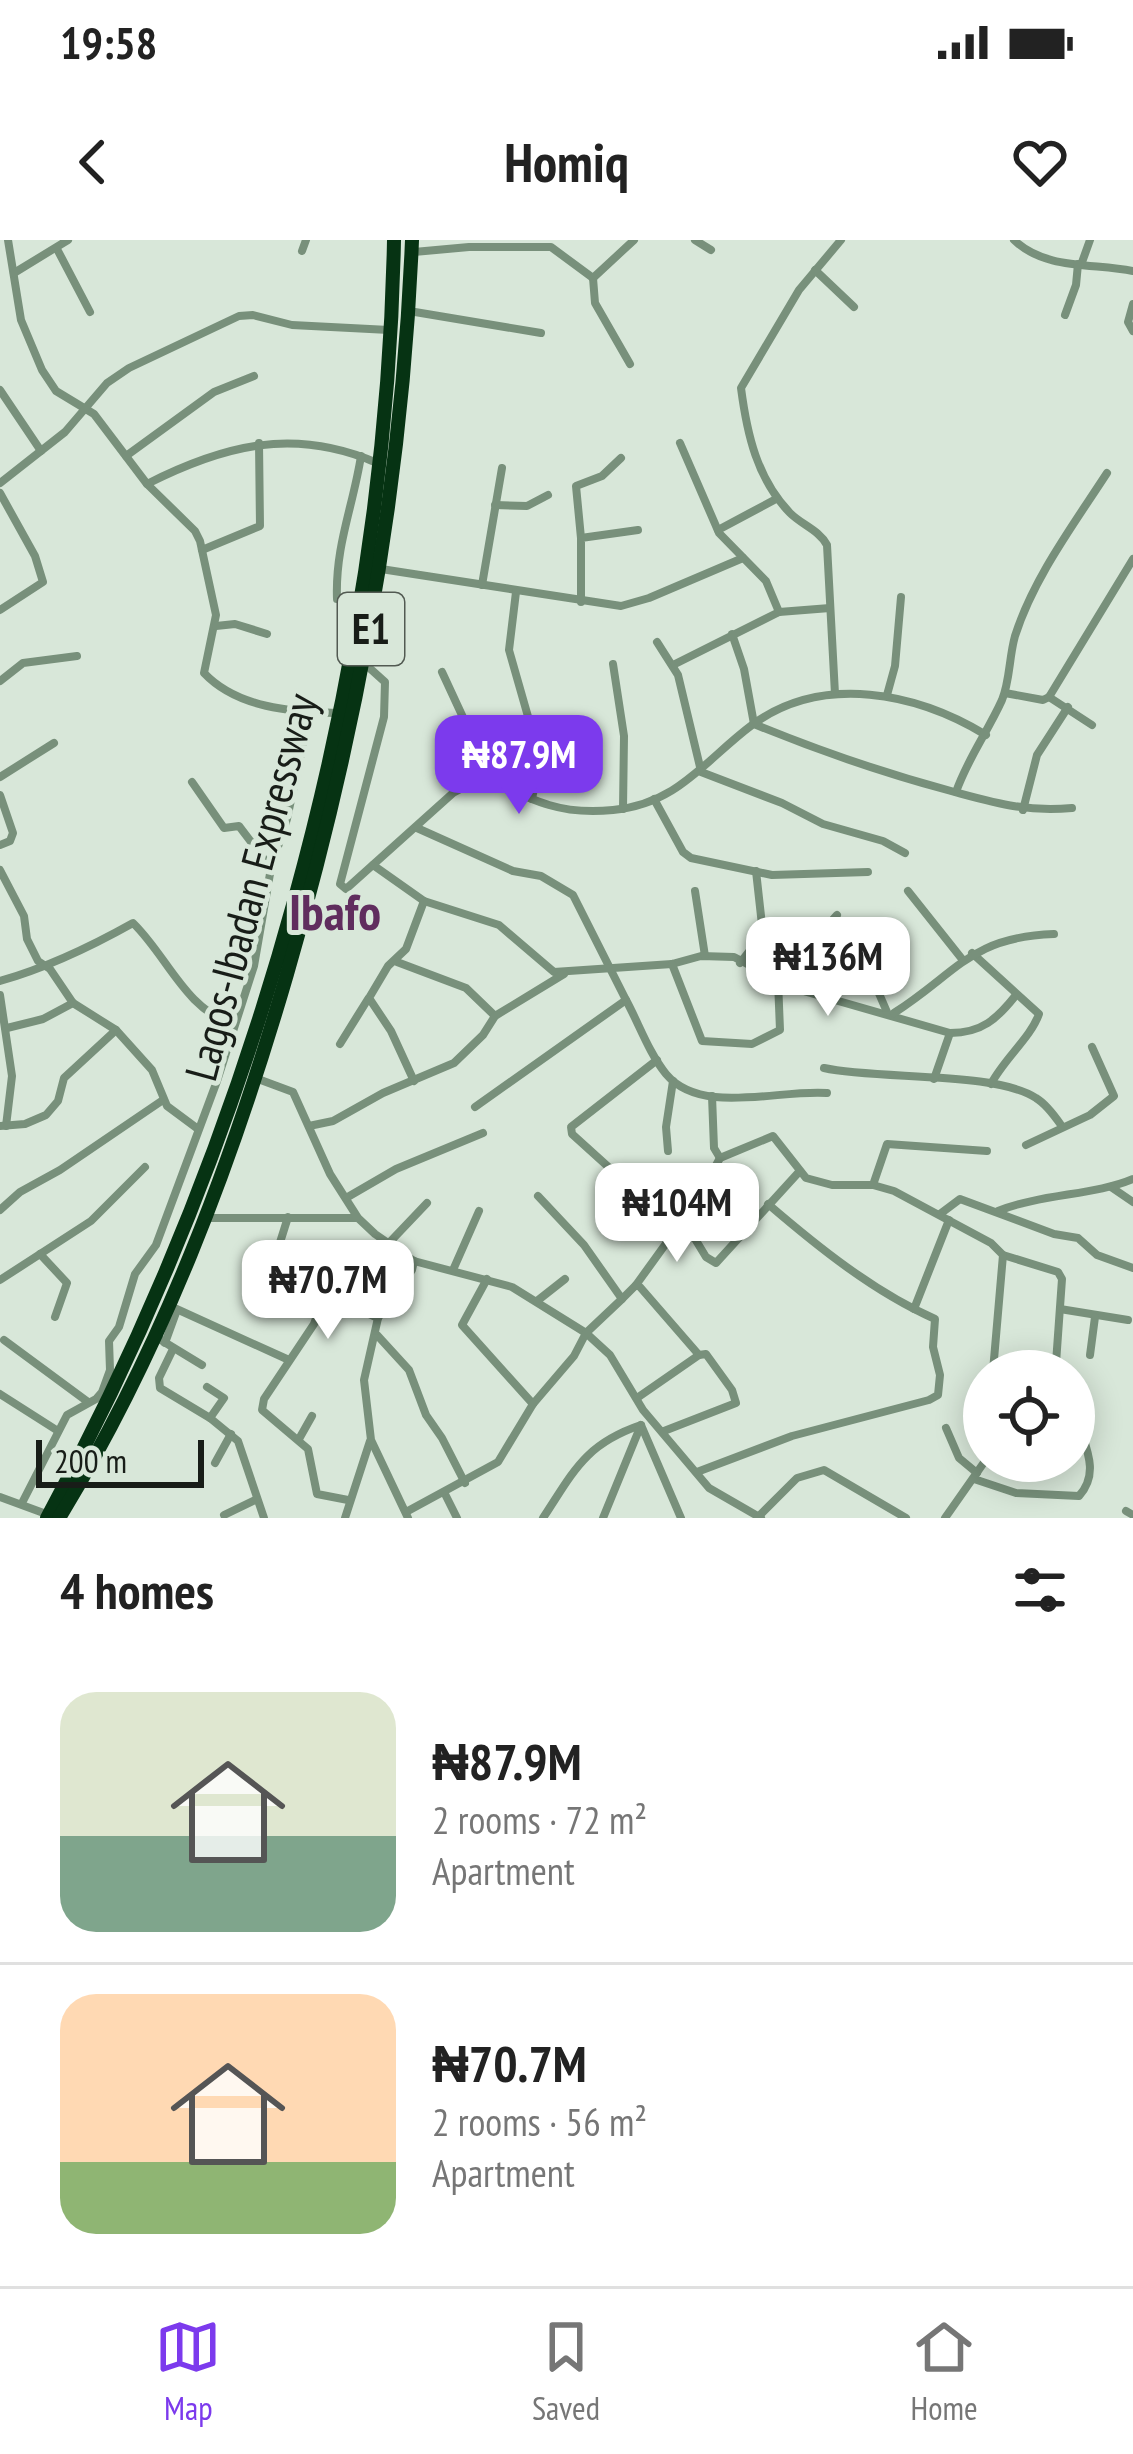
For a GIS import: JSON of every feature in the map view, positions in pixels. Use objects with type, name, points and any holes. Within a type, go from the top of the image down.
[{"type":"highway","name":"Lagos-Ibadan Expressway","points":[[52,1517],[122,1369],[209,1159],[236,1088],[286,920],[337,712],[377,463],[394,240]]},
{"type":"highway","name":"Lagos-Ibadan Expressway","points":[[52,1517],[94,1460],[164,1343],[172,1308],[258,1079],[313,891],[381,568],[412,246]]},
{"type":"street","points":[[8,240],[21,320],[42,370],[56,391],[86,407],[108,429],[147,484],[195,531],[216,626],[204,673],[250,702],[337,712]]},
{"type":"street","points":[[14,273],[68,240]]},
{"type":"street","points":[[302,251],[306,240]]},
{"type":"street","points":[[593,278],[634,240]]},
{"type":"street","points":[[695,240],[711,250]]},
{"type":"street","points":[[835,694],[824,538],[776,499],[751,448],[741,388],[814,270],[841,240]]},
{"type":"street","points":[[1014,240],[1034,254],[1133,271]]},
{"type":"street","points":[[1065,315],[1090,240]]},
{"type":"street","points":[[412,246],[551,247],[593,278],[596,302],[630,364]]},
{"type":"street","points":[[57,249],[90,312]]},
{"type":"street","points":[[814,270],[854,307]]},
{"type":"street","points":[[1133,304],[1128,322],[1133,332]]},
{"type":"street","points":[[409,311],[541,333]]},
{"type":"street","points":[[0,483],[40,451],[107,383],[239,316],[292,325],[390,330]]},
{"type":"street","points":[[126,456],[214,392],[254,376]]},
{"type":"street","points":[[0,390],[40,451]]},
{"type":"street","points":[[0,413],[11,410]]},
{"type":"street","points":[[147,484],[218,452],[259,442],[338,449],[377,463]]},
{"type":"street","points":[[202,550],[260,526],[259,442]]},
{"type":"street","points":[[680,443],[718,530],[766,581],[779,612]]},
{"type":"street","points":[[337,599],[342,526],[352,511],[362,456]]},
{"type":"street","points":[[581,602],[576,486],[602,476],[621,458]]},
{"type":"street","points":[[482,585],[502,468]]},
{"type":"street","points":[[956,792],[972,750],[986,735],[1005,693],[1015,638],[1026,610],[1065,536],[1107,473]]},
{"type":"street","points":[[0,493],[44,582],[0,610]]},
{"type":"street","points":[[495,505],[522,507],[548,495]]},
{"type":"street","points":[[718,530],[776,499]]},
{"type":"street","points":[[581,538],[638,530]]},
{"type":"street","points":[[381,568],[581,602],[633,604],[743,558]]},
{"type":"street","points":[[1049,697],[1133,559]]},
{"type":"street","points":[[516,592],[509,650],[533,734],[542,746],[532,799]]},
{"type":"street","points":[[887,695],[895,666],[901,597]]},
{"type":"street","points":[[675,664],[779,612],[830,608]]},
{"type":"street","points":[[216,626],[235,624],[267,634]]},
{"type":"street","points":[[732,634],[754,724]]},
{"type":"street","points":[[657,642],[675,664],[701,772]]},
{"type":"street","points":[[0,681],[23,663],[77,656]]},
{"type":"street","points":[[364,664],[386,682],[385,717],[342,888],[352,887],[460,789],[504,788],[572,810],[623,808],[653,799],[701,772],[771,713],[835,694],[887,695],[945,712],[986,735]]},
{"type":"street","points":[[613,664],[624,736],[623,808]]},
{"type":"street","points":[[442,672],[473,742],[483,785]]},
{"type":"street","points":[[1005,693],[1049,697],[1092,724]]},
{"type":"street","points":[[1023,811],[1037,755],[1068,707]]},
{"type":"street","points":[[22,1503],[73,1408],[96,1400],[107,1381],[109,1341],[119,1327],[135,1274],[156,1245],[190,1154],[254,966],[271,868],[287,819],[310,711]]},
{"type":"street","points":[[754,724],[872,771],[1023,811],[1072,808]]},
{"type":"street","points":[[0,777],[54,743]]},
{"type":"street","points":[[701,772],[905,853]]},
{"type":"street","points":[[192,782],[224,828],[240,827],[271,868]]},
{"type":"street","points":[[0,795],[14,833],[0,845]]},
{"type":"street","points":[[653,799],[685,855],[788,876],[868,872]]},
{"type":"street","points":[[417,828],[478,858],[559,884],[573,895],[657,1060],[686,1092],[712,1096],[827,1093]]},
{"type":"street","points":[[373,865],[424,901],[513,933],[548,970],[565,973],[672,964],[704,956],[734,957],[778,981],[950,1033],[970,1033],[986,1026],[1016,994]]},
{"type":"street","points":[[0,870],[24,916],[27,939],[44,965],[74,1003],[116,1030],[152,1070],[163,1100],[198,1129]]},
{"type":"street","points":[[740,964],[763,934],[756,871]]},
{"type":"street","points":[[695,890],[704,956]]},
{"type":"street","points":[[908,891],[962,959]]},
{"type":"street","points":[[340,1044],[388,966],[397,962],[424,901]]},
{"type":"street","points":[[672,964],[699,1036],[708,1043],[739,1046],[777,1035],[782,1027],[778,981],[837,916]]},
{"type":"street","points":[[0,980],[115,935],[134,923],[181,988],[218,1020],[234,1025]]},
{"type":"street","points":[[890,1013],[921,996],[971,953],[1013,939],[1054,934]]},
{"type":"street","points":[[888,945],[874,982],[890,1013]]},
{"type":"street","points":[[971,953],[1035,1009],[1038,1021],[1013,1048],[991,1084]]},
{"type":"street","points":[[397,962],[466,988],[494,1016]]},
{"type":"street","points":[[308,1126],[333,1120],[454,1063],[483,1035],[494,1016],[565,973]]},
{"type":"street","points":[[0,994],[12,1076],[3,1126],[46,1115],[58,1101],[64,1078],[116,1030]]},
{"type":"street","points":[[369,998],[391,1031],[414,1081]]},
{"type":"street","points":[[475,1107],[626,1000]]},
{"type":"street","points":[[7,1028],[43,1019],[74,1003]]},
{"type":"street","points":[[934,1079],[950,1033]]},
{"type":"street","points":[[1026,1145],[1090,1115],[1114,1096],[1091,1047]]},
{"type":"street","points":[[657,1060],[571,1126],[572,1134],[614,1172],[670,1236]]},
{"type":"street","points":[[824,1068],[863,1076],[991,1084],[1037,1098],[1061,1125]]},
{"type":"street","points":[[0,1076],[12,1076]]},
{"type":"street","points":[[258,1079],[292,1092],[330,1174],[358,1218],[414,1261],[487,1279],[537,1301],[586,1333],[618,1365],[645,1413],[721,1497],[759,1517],[797,1478],[824,1470],[906,1518]]},
{"type":"street","points":[[668,1151],[665,1127],[673,1081]]},
{"type":"street","points":[[712,1096],[714,1148],[720,1158]]},
{"type":"street","points":[[0,1210],[20,1192],[163,1100]]},
{"type":"street","points":[[346,1198],[396,1168],[483,1133]]},
{"type":"street","points":[[414,1261],[377,1318],[364,1380],[371,1440],[407,1515],[498,1462],[533,1404],[574,1356],[586,1333],[636,1285],[720,1158],[773,1136],[798,1173],[832,1185],[873,1185],[917,1201],[991,1243],[1003,1255],[1058,1272],[1062,1279],[1057,1350]]},
{"type":"street","points":[[873,1185],[887,1144],[987,1151]]},
{"type":"street","points":[[190,1154],[209,1159]]},
{"type":"street","points":[[0,1280],[92,1221],[145,1167]]},
{"type":"street","points":[[682,1219],[712,1264],[798,1173]]},
{"type":"street","points":[[990,1209],[1133,1179]]},
{"type":"street","points":[[1110,1186],[1133,1202]]},
{"type":"street","points":[[538,1196],[584,1245],[622,1299]]},
{"type":"street","points":[[914,1310],[945,1217],[960,1199],[1054,1234],[1078,1238],[1097,1255],[1133,1268]]},
{"type":"street","points":[[388,1244],[427,1203]]},
{"type":"street","points":[[697,1472],[792,1436],[938,1395],[935,1318],[914,1310],[797,1233],[768,1204]]},
{"type":"street","points":[[453,1270],[478,1211]]},
{"type":"street","points":[[288,1217],[278,1264],[325,1294],[377,1318]]},
{"type":"street","points":[[206,1218],[358,1218]]},
{"type":"street","points":[[40,1254],[67,1283],[55,1317]]},
{"type":"street","points":[[995,1350],[1003,1255]]},
{"type":"street","points":[[487,1279],[462,1325],[533,1404]]},
{"type":"street","points":[[537,1301],[565,1280]]},
{"type":"street","points":[[636,1285],[699,1354]]},
{"type":"street","points":[[325,1294],[314,1324],[262,1410],[310,1453],[317,1494],[348,1500]]},
{"type":"street","points":[[172,1308],[289,1360]]},
{"type":"street","points":[[1060,1309],[1128,1320]]},
{"type":"street","points":[[1091,1350],[1095,1317]]},
{"type":"street","points":[[377,1335],[409,1370],[426,1414],[465,1483]]},
{"type":"street","points":[[4,1340],[89,1403]]},
{"type":"street","points":[[202,1365],[164,1343],[160,1388],[231,1434],[242,1451],[264,1518]]},
{"type":"street","points":[[637,1398],[699,1354],[706,1354],[716,1365],[736,1402],[664,1431]]},
{"type":"street","points":[[206,1387],[224,1398],[210,1418]]},
{"type":"street","points":[[0,1394],[58,1431]]},
{"type":"street","points":[[603,1518],[645,1413]]},
{"type":"street","points":[[299,1439],[313,1416]]},
{"type":"street","points":[[543,1518],[591,1450],[607,1436],[641,1425]]},
{"type":"street","points":[[641,1425],[681,1518]]},
{"type":"street","points":[[946,1428],[963,1462]]},
{"type":"street","points":[[215,1463],[231,1434]]},
{"type":"street","points":[[345,1518],[371,1440]]},
{"type":"street","points":[[945,1518],[972,1482]]},
{"type":"street","points":[[990,1482],[1016,1493],[1079,1496],[1089,1482]]},
{"type":"street","points":[[444,1492],[457,1518]]},
{"type":"street","points":[[0,1497],[52,1517]]},
{"type":"street","points":[[224,1515],[257,1498]]},
{"type":"district","name":"Ibafo","points":[[335,912]]}]
